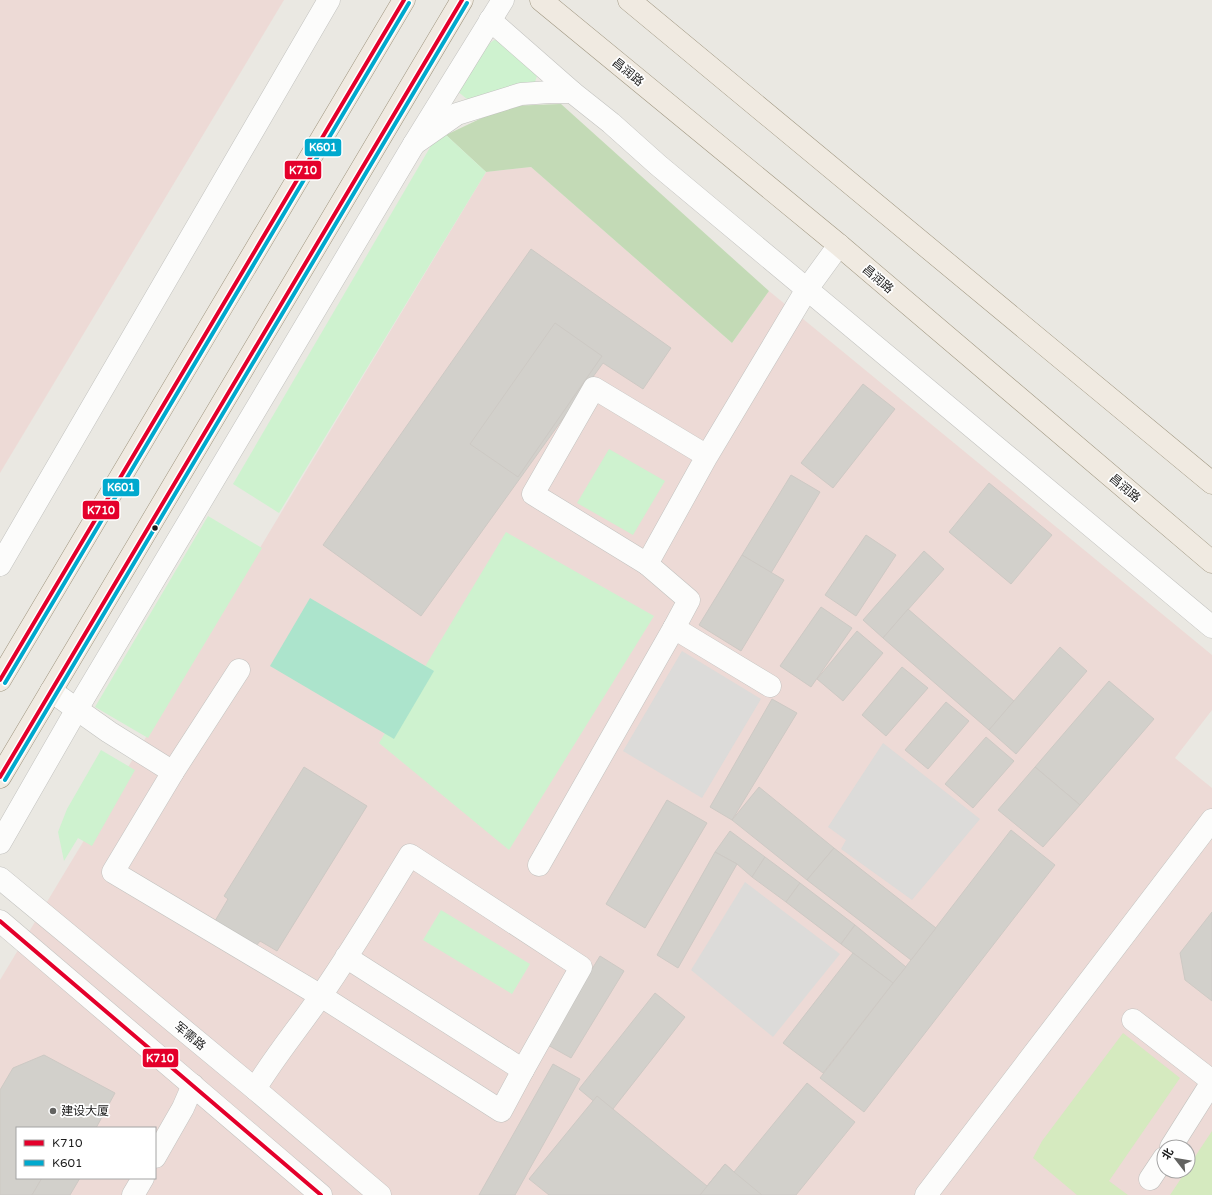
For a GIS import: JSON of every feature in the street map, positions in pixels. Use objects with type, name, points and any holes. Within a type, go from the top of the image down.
[{"type":"main road","points":[[0,680],[404,0]]},
{"type":"main road","points":[[0,777],[462,0]]},
{"type":"main road","name":"昌润路","points":[[541,0],[839,245],[1212,562]]},
{"type":"main road","points":[[629,0],[1212,483]]},
{"type":"street","points":[[0,565],[328,0]]},
{"type":"street","points":[[0,843],[77,708],[414,144],[503,0]]},
{"type":"street","points":[[490,20],[658,165],[1212,626]]},
{"type":"street","points":[[414,144],[457,114],[520,94],[572,92]]},
{"type":"street","points":[[647,564],[707,456],[807,289],[839,245]]},
{"type":"street","points":[[539,865],[689,600],[647,564],[533,494],[594,388],[707,456]]},
{"type":"street","points":[[674,628],[770,686]]},
{"type":"street","points":[[239,670],[173,772],[113,872],[321,996],[501,1111],[581,966],[410,855],[321,996],[268,1068],[255,1089]]},
{"type":"street","points":[[51,691],[109,732],[173,772]]},
{"type":"street","points":[[926,1195],[1212,820]]},
{"type":"street","name":"军需路","points":[[0,878],[255,1089],[380,1195]]},
{"type":"street","points":[[0,921],[321,1195]]},
{"type":"street","points":[[346,957],[523,1070]]},
{"type":"street","points":[[1133,1020],[1212,1082],[1176,1139]]},
{"type":"street","points":[[156,1155],[183,1108],[193,1085]]},
{"type":"street","points":[[1150,1179],[1156,1170]]},
{"type":"street","points":[[133,1195],[142,1179]]},
{"type":"shaded area","points":[[0,0],[284,0],[0,473]]},
{"type":"shaded area","points":[[531,167],[732,343],[769,291],[1212,655],[1212,710],[1175,758],[1212,788],[1212,1195],[0,1195],[0,980],[486,172]]},
{"type":"shaded area","points":[[682,651],[761,699],[702,798],[623,751]]},
{"type":"shaded area","points":[[883,743],[980,819],[912,900],[841,849],[846,840],[828,827]]},
{"type":"shaded area","points":[[745,882],[840,954],[773,1037],[691,970]]},
{"type":"green space","points":[[494,40],[515,42],[538,73],[535,82],[467,99],[457,91],[480,51]]},
{"type":"green space","points":[[561,104],[769,291],[732,343],[531,167],[486,172],[446,135],[507,106]]},
{"type":"green space","points":[[446,135],[486,172],[279,513],[233,484],[432,144]]},
{"type":"green space","points":[[609,449],[665,481],[633,535],[577,503]]},
{"type":"green space","points":[[208,516],[262,548],[148,738],[95,707]]},
{"type":"green space","points":[[506,532],[654,616],[509,850],[379,743]]},
{"type":"green space","points":[[310,598],[434,671],[394,739],[270,666]]},
{"type":"green space","points":[[101,750],[135,770],[92,846],[78,838],[64,861],[58,832],[67,809]]},
{"type":"green space","points":[[441,910],[530,964],[512,994],[423,940]]},
{"type":"green space","points":[[1123,1033],[1180,1078],[1109,1181],[1128,1195],[1077,1195],[1033,1158],[1042,1141]]},
{"type":"green space","points":[[1212,1131],[1212,1195],[1170,1195],[1181,1179],[1196,1179],[1196,1155]]},
{"type":"building","points":[[531,249],[671,348],[643,389],[603,363],[421,616],[323,545]]},
{"type":"building","points":[[555,323],[602,356],[518,477],[470,444]]},
{"type":"building","points":[[863,384],[895,409],[833,488],[801,463]]},
{"type":"building","points":[[791,475],[820,492],[771,573],[742,555]]},
{"type":"building","points":[[989,483],[1052,535],[1011,584],[949,532]]},
{"type":"building","points":[[866,535],[896,555],[856,616],[825,595]]},
{"type":"building","points":[[924,551],[944,569],[883,638],[863,620]]},
{"type":"building","points":[[742,555],[784,580],[741,651],[699,625]]},
{"type":"building","points":[[821,607],[852,628],[811,687],[780,666]]},
{"type":"building","points":[[908,609],[1014,701],[989,730],[883,638]]},
{"type":"building","points":[[857,631],[883,653],[843,701],[817,679]]},
{"type":"building","points":[[1060,647],[1087,671],[1016,754],[989,730]]},
{"type":"building","points":[[902,667],[928,688],[886,736],[862,715]]},
{"type":"building","points":[[1109,681],[1154,719],[1080,805],[1035,767]]},
{"type":"building","points":[[772,699],[797,713],[732,820],[710,807]]},
{"type":"building","points":[[946,702],[969,721],[928,769],[905,750]]},
{"type":"building","points":[[986,737],[1014,761],[973,808],[945,784]]},
{"type":"building","points":[[304,767],[367,806],[277,951],[260,941],[256,946],[215,921],[228,899],[224,896]]},
{"type":"building","points":[[1035,767],[1080,805],[1043,847],[998,810]]},
{"type":"building","points":[[759,787],[834,848],[807,880],[732,820]]},
{"type":"building","points":[[667,800],[707,823],[645,928],[606,904]]},
{"type":"building","points":[[1011,830],[1055,865],[864,1112],[820,1078]]},
{"type":"building","points":[[730,831],[765,857],[752,877],[737,864],[715,852]]},
{"type":"building","points":[[834,848],[936,928],[911,960],[807,880]]},
{"type":"building","points":[[715,852],[737,864],[678,968],[657,955]]},
{"type":"building","points":[[765,857],[800,883],[786,902],[752,877]]},
{"type":"building","points":[[800,883],[855,925],[841,944],[786,902]]},
{"type":"building","points":[[1212,912],[1212,1001],[1185,980],[1180,953]]},
{"type":"building","points":[[855,925],[906,967],[893,983],[841,944]]},
{"type":"building","points":[[853,953],[893,983],[823,1073],[783,1043]]},
{"type":"building","points":[[600,956],[624,971],[571,1058],[546,1044]]},
{"type":"building","points":[[655,993],[685,1017],[609,1114],[579,1089]]},
{"type":"building","name":"建设大厦","points":[[44,1055],[115,1093],[97,1127],[16,1127],[16,1179],[41,1179],[32,1195],[0,1195],[0,1090],[13,1068]]},
{"type":"building","points":[[553,1064],[580,1079],[515,1195],[479,1195]]},
{"type":"building","points":[[807,1083],[855,1122],[796,1195],[549,1195],[529,1179],[597,1096],[707,1186],[725,1164],[734,1172]]},
{"type":"building","points":[[725,1164],[734,1172],[762,1195],[700,1195]]},
{"type":"building","points":[[41,1179],[79,1179],[70,1195],[32,1195]]},
{"type":"transit line","name":"K710","points":[[0,680],[404,0]]},
{"type":"transit line","name":"K710","points":[[0,777],[462,0]]},
{"type":"transit line","name":"K601","points":[[5,683],[409,3]]},
{"type":"transit line","name":"K601","points":[[5,780],[467,3]]},
{"type":"transit line","name":"K710","points":[[0,921],[321,1195]]},
{"type":"place","name":"建设大厦","points":[[53,1111]]}]
